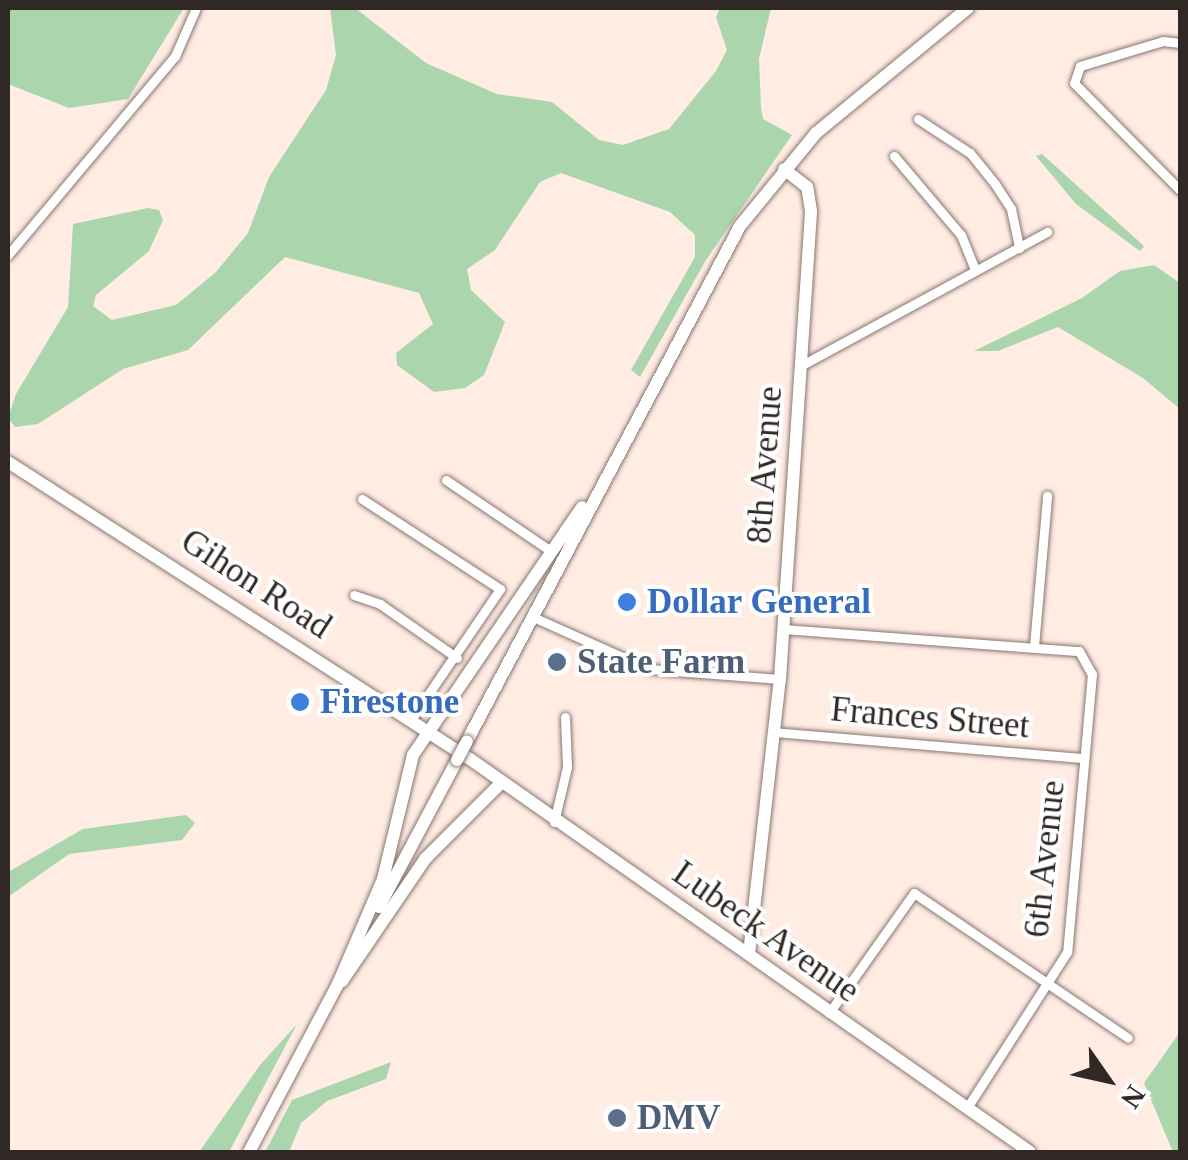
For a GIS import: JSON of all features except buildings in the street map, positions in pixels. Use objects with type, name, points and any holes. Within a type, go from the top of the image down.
[{"type":"main road","points":[[249,1152],[463,759],[466,741],[719,262],[784,170],[846,106],[968,8]]},
{"type":"main road","name":"8th Avenue","points":[[749,954],[780,679],[811,210],[807,188],[784,170]]},
{"type":"main road","name":"Gihon Road","points":[[8,462],[463,759]]},
{"type":"main road","points":[[337,986],[383,879],[404,783],[426,732],[605,478]]},
{"type":"main road","name":"Lubeck Avenue","points":[[463,759],[1030,1152]]},
{"type":"main road","points":[[337,986],[426,858],[500,784]]},
{"type":"street","points":[[8,255],[175,56],[196,8]]},
{"type":"street","points":[[1180,43],[1163,41],[1080,66],[1074,83],[1180,190]]},
{"type":"street","points":[[918,119],[970,153],[996,184],[1011,210],[1019,248]]},
{"type":"street","points":[[894,156],[961,234],[975,270]]},
{"type":"street","points":[[802,365],[1046,232]]},
{"type":"street","points":[[446,480],[551,550]]},
{"type":"street","points":[[783,628],[1034,646],[1047,496]]},
{"type":"street","points":[[362,499],[500,589],[457,658],[410,721]]},
{"type":"street","points":[[354,595],[380,604],[457,658]]},
{"type":"street","points":[[531,616],[649,669],[780,679]]},
{"type":"street","name":"6th Avenue","points":[[967,1108],[1067,952],[1092,674],[1079,651],[1034,646]]},
{"type":"street","points":[[554,822],[567,767],[565,716]]},
{"type":"street","name":"Frances Street","points":[[773,732],[1083,758]]},
{"type":"street","points":[[829,1013],[914,892],[1128,1038]]},
{"type":"green space","points":[[8,8],[184,8],[128,99],[69,108],[8,84]]},
{"type":"green space","points":[[330,8],[355,8],[426,63],[497,94],[552,102],[599,140],[623,145],[669,129],[716,71],[727,50],[716,17],[720,8],[771,8],[759,59],[761,108],[763,119],[792,135],[706,260],[640,377],[631,370],[695,257],[695,235],[670,212],[561,173],[540,182],[495,250],[467,269],[471,290],[505,322],[484,375],[465,388],[434,392],[397,365],[396,353],[433,324],[419,293],[285,257],[188,350],[123,369],[38,424],[15,427],[8,418],[16,394],[68,307],[73,224],[148,208],[159,210],[163,220],[149,251],[96,295],[93,306],[112,320],[176,305],[216,272],[248,233],[269,177],[326,90],[336,55]]},
{"type":"green space","points":[[1042,154],[1144,246],[1140,251],[1076,204],[1036,156]]},
{"type":"green space","points":[[1154,265],[1180,283],[1180,409],[1143,378],[1058,327],[998,351],[974,351],[1082,298],[1120,271]]},
{"type":"green space","points":[[186,815],[195,823],[182,840],[69,854],[8,897],[8,872],[83,829]]},
{"type":"green space","points":[[297,1024],[229,1152],[199,1152],[260,1065]]},
{"type":"green space","points":[[1180,1032],[1180,1152],[1173,1152],[1144,1083]]},
{"type":"green space","points":[[391,1062],[386,1079],[327,1101],[301,1123],[289,1152],[265,1152],[292,1100]]},
{"type":"place","name":"Dollar General","points":[[627,602]]},
{"type":"place","name":"State Farm","points":[[557,662]]},
{"type":"place","name":"Firestone","points":[[300,702]]},
{"type":"place","name":"DMV","points":[[617,1118]]}]
